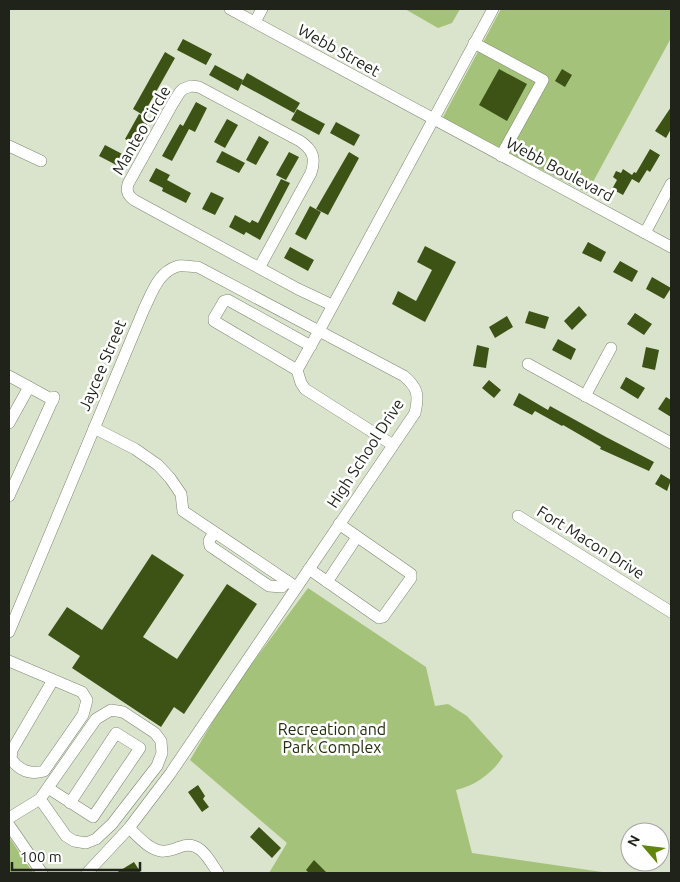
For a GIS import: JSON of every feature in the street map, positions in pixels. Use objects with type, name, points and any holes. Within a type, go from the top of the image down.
[{"type":"street","name":"Webb Street","points":[[230,9],[433,119]]},
{"type":"street","points":[[255,22],[262,9]]},
{"type":"street","points":[[297,370],[493,9]]},
{"type":"street","points":[[474,43],[543,80],[501,156]]},
{"type":"street","name":"Manteo Circle","points":[[259,268],[310,173],[314,161],[313,155],[300,141],[200,87],[191,86],[183,89],[173,103],[128,184],[127,193],[134,200],[259,268],[332,305]]},
{"type":"street","name":"Webb Boulevard","points":[[433,119],[671,248]]},
{"type":"street","points":[[9,146],[42,161]]},
{"type":"street","points":[[645,233],[671,184]]},
{"type":"street","name":"Jaycee Street","points":[[9,632],[144,309],[158,281],[167,272],[179,266],[198,267],[319,330]]},
{"type":"street","points":[[310,346],[228,300],[224,301],[214,318],[214,321],[297,370],[305,389],[393,445]]},
{"type":"street","name":"High School Drive","points":[[87,873],[129,828],[170,774],[291,584],[309,569],[415,412],[418,398],[414,385],[404,376],[319,330]]},
{"type":"street","points":[[585,396],[611,348]]},
{"type":"street","points":[[528,364],[671,443]]},
{"type":"street","points":[[9,376],[54,399],[12,480],[9,496]]},
{"type":"street","points":[[9,423],[28,387]]},
{"type":"street","points":[[94,428],[148,456],[170,478],[181,494],[183,511],[291,584]]},
{"type":"street","name":"Fort Macon Drive","points":[[518,516],[671,612]]},
{"type":"street","points":[[309,569],[379,618],[383,617],[411,578],[412,574],[339,524]]},
{"type":"street","points":[[327,582],[357,536]]},
{"type":"street","points":[[9,661],[82,692],[87,700],[83,715],[44,771],[36,773],[18,768],[11,759],[12,750],[53,680]]},
{"type":"street","points":[[9,818],[40,799],[96,719],[111,710],[123,712],[155,733],[161,742],[162,753],[157,766],[112,824],[96,839],[86,843],[74,841],[66,836],[40,799]]},
{"type":"street","points":[[48,788],[93,817],[140,748],[116,733],[70,802]]},
{"type":"street","points":[[9,825],[42,873]]},
{"type":"street","points":[[129,828],[149,846],[160,851],[171,850],[185,845],[195,845],[203,852],[218,873]]},
{"type":"green space","points":[[405,9],[460,9],[452,23],[438,28]]},
{"type":"green space","points":[[501,9],[671,9],[671,38],[587,193],[442,119]]},
{"type":"green space","name":"Recreation and Park Complex","points":[[308,588],[426,667],[435,706],[448,704],[467,716],[503,756],[495,768],[483,778],[456,790],[472,853],[609,873],[269,873],[287,843],[190,760],[228,696]]},
{"type":"green space","points":[[9,837],[33,873],[9,873]]},
{"type":"building","points":[[183,39],[212,54],[206,65],[177,50]]},
{"type":"building","points":[[165,52],[175,58],[143,115],[133,109]]},
{"type":"building","points":[[215,65],[243,80],[238,91],[209,75]]},
{"type":"building","points":[[499,69],[527,84],[507,121],[479,105]]},
{"type":"building","points":[[562,69],[572,75],[565,87],[555,81]]},
{"type":"building","points":[[247,73],[300,103],[294,113],[241,84]]},
{"type":"building","points":[[196,102],[207,108],[195,132],[189,129],[172,161],[162,156],[180,124],[183,126]]},
{"type":"building","points":[[671,107],[671,129],[666,138],[655,131]]},
{"type":"building","points":[[297,109],[325,124],[319,135],[291,120]]},
{"type":"building","points":[[139,114],[150,119],[136,145],[125,139]]},
{"type":"building","points":[[227,119],[238,125],[225,148],[214,142]]},
{"type":"building","points":[[336,122],[360,135],[354,146],[330,133]]},
{"type":"building","points":[[259,136],[269,142],[256,165],[246,160]]},
{"type":"building","points":[[105,145],[128,157],[122,168],[99,156]]},
{"type":"building","points":[[650,149],[660,155],[650,172],[647,170],[639,183],[632,179],[623,195],[612,189],[617,180],[613,177],[616,171],[621,173],[623,169],[632,175],[634,172],[636,173]]},
{"type":"building","points":[[222,151],[245,163],[239,173],[216,162]]},
{"type":"building","points":[[289,152],[299,157],[286,180],[276,175]]},
{"type":"building","points":[[349,152],[359,158],[328,215],[316,209]]},
{"type":"building","points":[[156,168],[170,175],[167,180],[191,193],[186,203],[162,191],[163,188],[149,181]]},
{"type":"building","points":[[281,179],[290,183],[260,240],[246,232],[244,235],[229,227],[235,215],[250,223],[252,220],[258,223]]},
{"type":"building","points":[[211,192],[224,198],[215,215],[202,209]]},
{"type":"building","points":[[310,206],[321,212],[306,240],[295,234]]},
{"type":"building","points":[[588,242],[606,252],[601,262],[582,253]]},
{"type":"building","points":[[425,246],[456,262],[425,322],[392,304],[398,291],[416,301],[432,270],[417,262]]},
{"type":"building","points":[[290,247],[314,260],[308,271],[284,258]]},
{"type":"building","points":[[620,261],[638,271],[632,282],[613,272]]},
{"type":"building","points":[[652,277],[671,288],[664,299],[646,289]]},
{"type":"building","points":[[579,306],[587,315],[572,330],[564,321]]},
{"type":"building","points":[[529,311],[549,317],[545,329],[525,323]]},
{"type":"building","points":[[635,313],[652,324],[644,335],[627,324]]},
{"type":"building","points":[[507,316],[513,327],[495,338],[489,327]]},
{"type":"building","points":[[558,339],[576,349],[571,360],[552,350]]},
{"type":"building","points":[[477,345],[489,348],[486,368],[473,366]]},
{"type":"building","points":[[646,347],[659,350],[655,370],[642,367]]},
{"type":"building","points":[[626,377],[645,388],[638,399],[620,388]]},
{"type":"building","points":[[489,380],[501,390],[494,398],[482,388]]},
{"type":"building","points":[[519,393],[548,410],[550,406],[654,462],[649,471],[600,449],[601,447],[535,411],[532,415],[513,405]]},
{"type":"building","points":[[666,397],[671,400],[671,417],[658,409]]},
{"type":"building","points":[[661,474],[671,480],[667,491],[655,484]]},
{"type":"building","points":[[152,554],[184,575],[143,637],[177,659],[227,584],[257,604],[184,714],[174,707],[161,727],[72,668],[80,656],[48,635],[67,607],[102,630]]},
{"type":"building","points":[[198,785],[205,796],[203,799],[209,807],[202,812],[188,792]]},
{"type":"building","points":[[259,827],[281,848],[272,858],[250,837]]},
{"type":"building","points":[[314,860],[327,873],[309,873],[306,870]]},
{"type":"building","points":[[134,862],[141,873],[116,873]]}]
